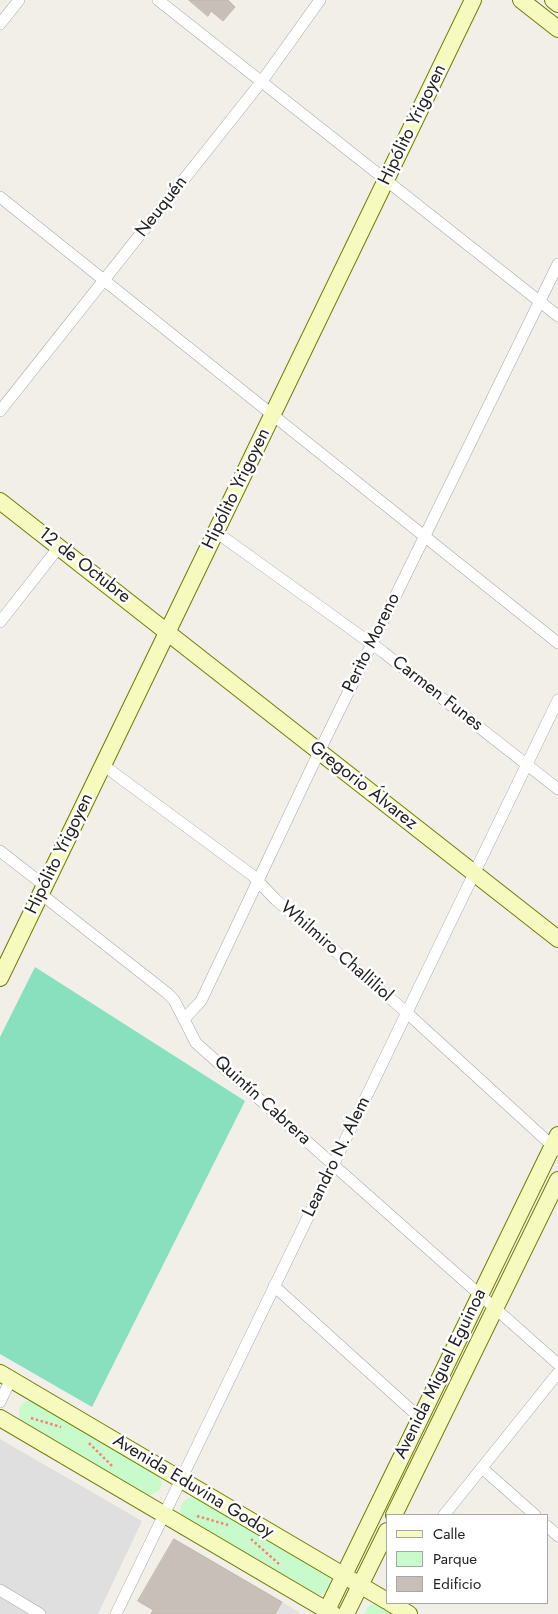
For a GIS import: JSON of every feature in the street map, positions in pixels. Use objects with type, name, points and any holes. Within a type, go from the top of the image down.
[{"type":"main road","name":"Hipólito Yrigoyen","points":[[0,978],[473,0]]},
{"type":"main road","points":[[522,0],[558,29]]},
{"type":"main road","points":[[553,0],[558,4]]},
{"type":"main road","name":"12 de Octubre","points":[[0,501],[168,632]]},
{"type":"main road","name":"Gregorio Álvarez","points":[[168,632],[558,939]]},
{"type":"main road","name":"Avenida Miguel Eguinoa","points":[[328,1613],[344,1575],[420,1418],[556,1144]]},
{"type":"main road","name":"Avenida Miguel Eguinoa","points":[[394,1514],[558,1180]]},
{"type":"main road","name":"Avenida Eduvina Godoy","points":[[6,1376],[360,1585],[386,1597]]},
{"type":"main road","points":[[0,1418],[328,1613]]},
{"type":"main road","points":[[346,1614],[386,1533]]},
{"type":"main road","name":"Avenida Eduvina Godoy","points":[[395,1604],[409,1614]]},
{"type":"street","points":[[0,24],[19,0]]},
{"type":"street","points":[[158,0],[386,178],[558,316]]},
{"type":"street","name":"Neuquén","points":[[0,411],[262,81],[320,0]]},
{"type":"street","points":[[0,197],[558,643]]},
{"type":"street","name":"Perito Moreno","points":[[184,1019],[201,1002],[319,752],[558,264]]},
{"type":"street","name":"Carmen Funes","points":[[216,532],[372,644],[558,789]]},
{"type":"street","points":[[0,622],[60,547]]},
{"type":"street","name":"Leandro N. Alem","points":[[116,1614],[558,700]]},
{"type":"street","name":"Whilmiro Challiliol","points":[[103,765],[242,867],[276,900],[556,1144]]},
{"type":"street","name":"Quintín Cabrera","points":[[0,851],[43,890],[167,993],[174,1000],[196,1043],[558,1364]]},
{"type":"street","points":[[274,1286],[420,1418]]},
{"type":"street","points":[[445,1514],[558,1373]]},
{"type":"street","points":[[0,1402],[6,1376]]},
{"type":"street","points":[[482,1468],[534,1514]]},
{"type":"street","points":[[548,1527],[558,1536]]},
{"type":"street","points":[[0,1590],[40,1614]]},
{"type":"path","points":[[31,1418],[67,1428]]},
{"type":"path","points":[[88,1443],[113,1466]]},
{"type":"path","points":[[196,1516],[231,1526]]},
{"type":"path","points":[[247,1535],[282,1567]]},
{"type":"shaded area","points":[[0,1439],[142,1521],[98,1614],[0,1614]]},
{"type":"shaded area","points":[[282,1602],[299,1612],[300,1614],[275,1614]]},
{"type":"green space","points":[[35,967],[245,1101],[92,1407],[0,1354],[0,1037]]},
{"type":"green space","points":[[33,1399],[159,1476],[162,1483],[159,1491],[148,1496],[20,1421],[19,1408],[24,1402]]},
{"type":"green space","points":[[191,1497],[195,1497],[328,1574],[331,1585],[328,1592],[317,1595],[183,1518],[181,1514],[182,1503]]},
{"type":"green space","points":[[376,1603],[400,1614],[364,1614],[368,1606]]},
{"type":"building","points":[[189,0],[228,0],[235,7],[223,21],[211,11],[208,16]]},
{"type":"building","points":[[174,1539],[282,1602],[275,1614],[151,1614],[153,1610],[138,1601]]}]
